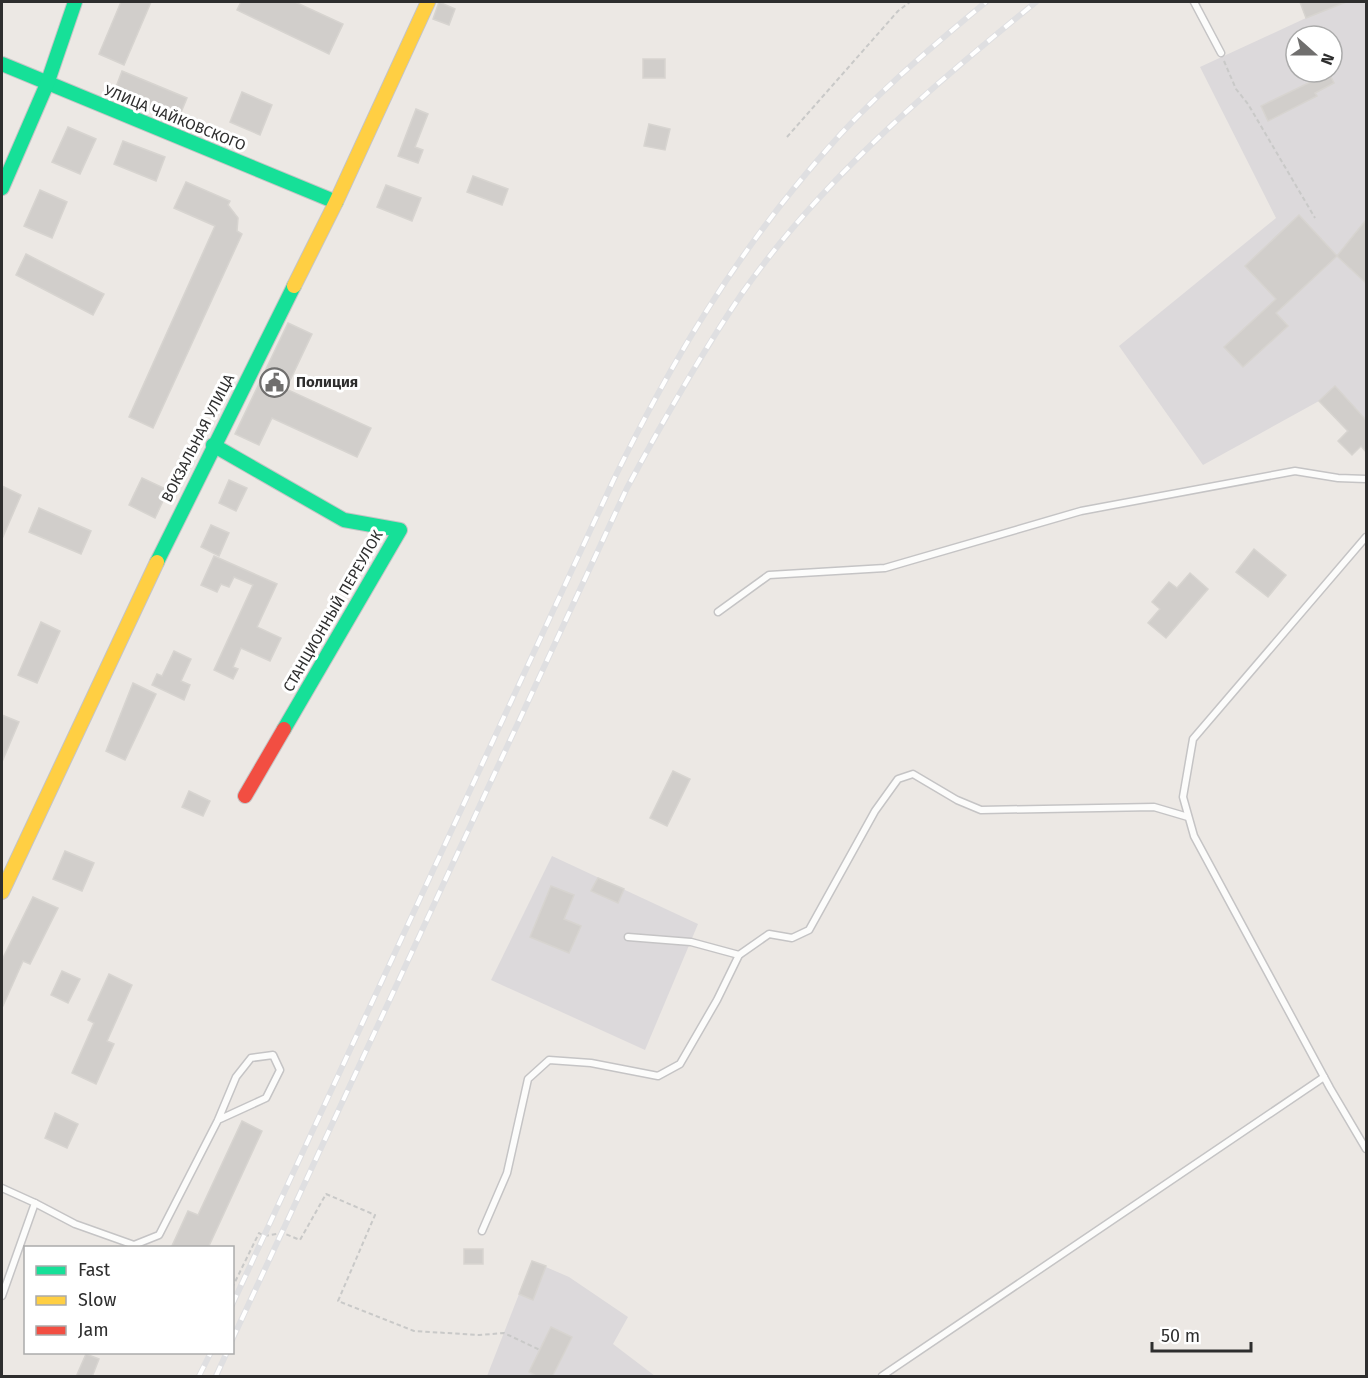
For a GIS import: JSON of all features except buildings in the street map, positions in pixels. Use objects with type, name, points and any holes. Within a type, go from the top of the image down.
[{"type":"street","points":[[2,188],[47,84],[75,2]]},
{"type":"street","name":"ВОКЗАЛЬНАЯ УЛИЦА","points":[[2,892],[213,444],[336,202],[428,2]]},
{"type":"street","name":"УЛИЦА ЧАЙКОВСКОГО","points":[[2,64],[336,202]]},
{"type":"street","name":"СТАНЦИОННЫЙ ПЕРЕУЛОК","points":[[213,444],[344,520],[400,530],[245,796]]},
{"type":"lane","points":[[1194,2],[1221,53]]},
{"type":"lane","points":[[718,612],[770,574],[885,568],[1081,511],[1295,471],[1366,478]]},
{"type":"lane","points":[[1366,537],[1193,740],[1183,797],[1194,836],[1324,1077],[1366,1149]]},
{"type":"lane","points":[[483,1231],[507,1173],[528,1078],[549,1060],[591,1063],[658,1076],[680,1064],[717,1000],[739,955],[770,934],[792,938],[809,930],[875,811],[898,779],[913,774],[957,800],[981,810],[1154,807],[1188,817]]},
{"type":"lane","points":[[628,937],[691,942],[739,955]]},
{"type":"lane","points":[[2,1188],[75,1224],[134,1245],[159,1235],[218,1120],[236,1077],[251,1058],[273,1055],[280,1070],[266,1098],[218,1120]]},
{"type":"lane","points":[[882,1377],[1324,1077]]},
{"type":"lane","points":[[2,1296],[35,1203]]},
{"type":"path","points":[[787,137],[898,10],[910,2]]},
{"type":"path","points":[[1221,53],[1236,89],[1248,104],[1315,218]]},
{"type":"path","points":[[234,1284],[259,1233],[264,1236],[283,1233],[300,1240],[326,1194],[375,1215],[338,1301],[414,1331],[479,1335],[504,1333],[540,1350]]},
{"type":"shaded area","points":[[1300,2],[1366,2],[1366,448],[1361,446],[1352,455],[1338,441],[1347,431],[1319,401],[1203,465],[1119,346],[1276,218],[1200,67],[1284,28],[1284,84],[1344,84],[1344,24],[1293,24],[1306,18]]},
{"type":"shaded area","points":[[552,856],[698,924],[645,1050],[491,980]]},
{"type":"shaded area","points":[[532,1261],[569,1277],[628,1317],[613,1344],[655,1376],[487,1376]]},
{"type":"railway","points":[[234,1301],[614,479],[682,351],[734,269],[762,230],[841,133],[922,56],[986,2]]},
{"type":"railway","points":[[234,1336],[627,488],[697,364],[743,292],[774,250],[843,173],[918,101],[1036,2]]},
{"type":"railway","points":[[199,1376],[210,1354]]},
{"type":"railway","points":[[216,1376],[226,1354]]},
{"type":"traffic: fast","points":[[2,188],[47,84],[75,2]]},
{"type":"traffic: fast","points":[[2,64],[336,202]]},
{"type":"traffic: fast","points":[[157,562],[294,286]]},
{"type":"traffic: fast","points":[[213,445],[344,520],[400,530],[284,729]]},
{"type":"traffic: slow","points":[[294,286],[336,202],[428,2]]},
{"type":"traffic: slow","points":[[2,892],[157,562]]},
{"type":"traffic: jam","points":[[245,796],[284,729]]},
{"type":"place","name":"Полиция","points":[[275,382]]}]
